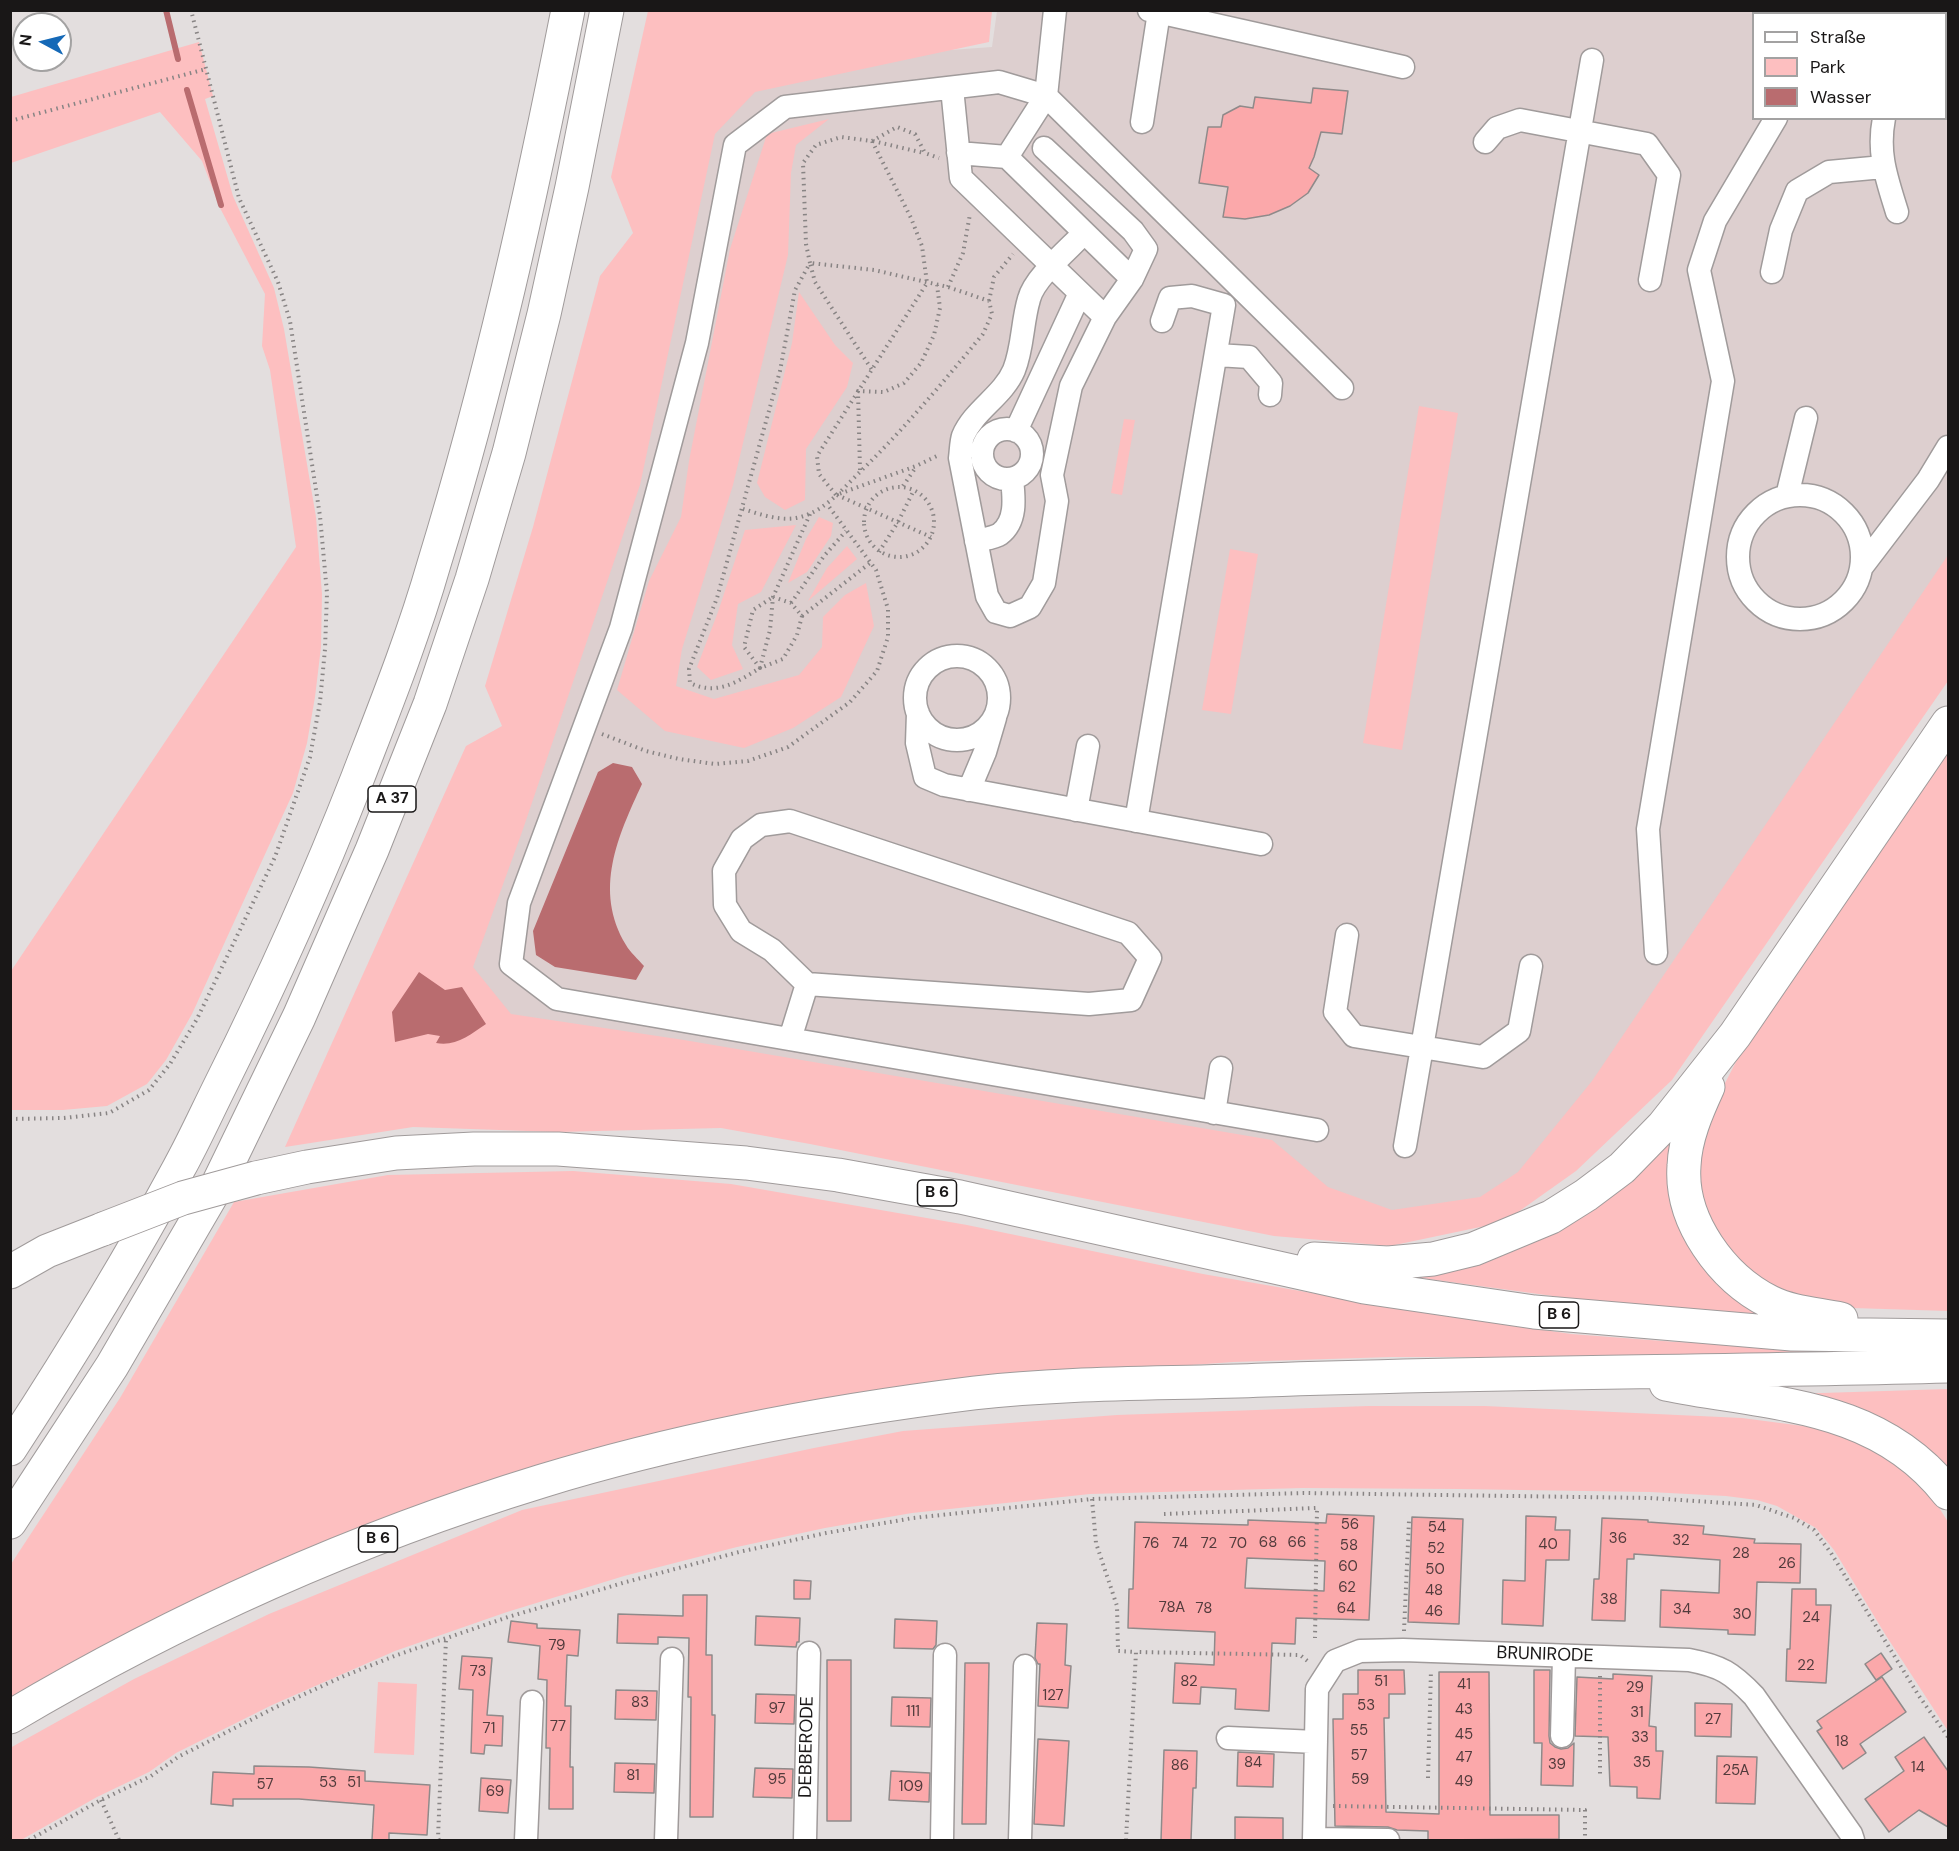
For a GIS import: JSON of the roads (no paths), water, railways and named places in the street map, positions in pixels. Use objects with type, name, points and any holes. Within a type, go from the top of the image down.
[{"type":"highway","name":"A 37","points":[[10,1449],[76,1347],[186,1155],[263,1000],[335,835],[388,700],[434,568],[474,428],[535,178],[568,10]]},
{"type":"highway","name":"A 37","points":[[10,1522],[111,1366],[218,1184],[299,1017],[372,850],[430,704],[472,579],[509,453],[547,302],[608,10]]},
{"type":"highway","points":[[1211,1251],[1388,1263],[1433,1259],[1474,1249],[1513,1234],[1551,1217],[1586,1195],[1622,1168],[1663,1126],[1735,1035],[1948,723]]},
{"type":"highway","points":[[1735,1035],[1691,1126],[1683,1166],[1686,1196],[1697,1226],[1710,1251],[1727,1271],[1749,1290],[1772,1303],[1804,1313],[1840,1318],[1913,1336]]},
{"type":"highway","name":"B 6","points":[[10,1272],[47,1251],[183,1198],[256,1178],[307,1167],[396,1153],[474,1149],[558,1149],[660,1155],[838,1175],[960,1197],[1211,1251],[1364,1287],[1534,1312],[1792,1334],[1948,1336]]},
{"type":"highway","name":"B 6","points":[[10,1717],[137,1646],[267,1584],[355,1547],[543,1480],[657,1450],[770,1425],[882,1405],[969,1394],[1086,1384],[1602,1371],[1948,1366]]},
{"type":"highway","points":[[1602,1371],[1819,1412],[1856,1423],[1888,1438],[1913,1457],[1935,1476],[1948,1493]]},
{"type":"street","points":[[1007,157],[1046,96],[1055,10]]},
{"type":"street","points":[[1142,122],[1154,11],[1403,67]]},
{"type":"street","points":[[1406,1146],[1592,60]]},
{"type":"street","points":[[1317,1130],[557,999],[511,964],[519,903],[621,627],[697,343],[735,146],[785,107],[999,82],[1046,96],[1342,388]]},
{"type":"street","points":[[952,88],[961,178],[1105,318]]},
{"type":"street","points":[[1485,142],[1497,128],[1520,120],[1647,144],[1669,175],[1650,280]]},
{"type":"street","points":[[1656,953],[1647,829],[1723,381],[1700,270],[1715,221],[1775,120]]},
{"type":"street","points":[[1884,120],[1881,137],[1883,167],[1897,212]]},
{"type":"street","points":[[1044,148],[1133,231],[1146,249],[1132,279],[1105,318],[1071,386],[1053,475],[1057,501],[1044,583],[1030,607],[1010,616],[996,612],[987,597],[960,458],[962,437],[1004,387],[1013,371],[1020,351],[1029,297],[1034,285],[1084,233]]},
{"type":"street","points":[[958,153],[1007,157],[1132,279]]},
{"type":"street","points":[[1772,272],[1781,230],[1797,191],[1829,172],[1883,167]]},
{"type":"street","points":[[1136,821],[1224,305],[1232,280]]},
{"type":"street","points":[[1016,431],[1080,293]]},
{"type":"street","points":[[1161,321],[1170,298],[1192,296],[1224,305]]},
{"type":"street","points":[[1217,355],[1250,357],[1271,383],[1270,395]]},
{"type":"street","points":[[979,415],[992,435]]},
{"type":"street","points":[[1786,496],[1806,418]]},
{"type":"street","points":[[1004,429],[1016,431],[1029,441],[1032,457],[1025,471],[1012,479],[998,478],[987,470],[983,463],[983,447],[992,435],[1004,429]]},
{"type":"street","points":[[1861,568],[1861,548],[1855,528],[1843,512],[1826,501],[1807,495],[1786,496],[1767,504],[1752,517],[1742,535],[1737,555],[1740,575],[1749,594],[1764,608],[1783,617],[1803,619],[1823,614],[1841,603],[1854,587],[1861,568],[1928,480],[1948,447]]},
{"type":"street","points":[[1032,457],[1056,458]]},
{"type":"street","points":[[963,473],[987,470]]},
{"type":"street","points":[[976,541],[998,535],[1009,524],[1014,504],[1012,479]]},
{"type":"street","points":[[969,790],[985,752],[999,702],[998,688],[993,676],[984,666],[972,659],[958,656],[945,658],[933,664],[923,674],[916,693],[917,743],[925,777],[944,785],[969,790],[1261,844]]},
{"type":"street","points":[[918,713],[930,730],[949,740],[963,740],[976,736],[995,716]]},
{"type":"street","points":[[1076,810],[1088,746]]},
{"type":"street","points":[[790,821],[1075,914],[1128,933],[1150,958],[1131,1000],[1089,1004],[807,984],[772,950],[741,931],[725,905],[724,871],[742,839],[760,825],[790,821]]},
{"type":"street","points":[[1347,935],[1335,1011],[1354,1036],[1483,1056],[1519,1031],[1531,966]]},
{"type":"street","points":[[790,1039],[807,984]]},
{"type":"street","points":[[1214,1113],[1221,1068]]},
{"type":"street","name":"BRUNIRODE","points":[[1316,1742],[1317,1689],[1335,1661],[1360,1651],[1403,1650],[1689,1660],[1714,1665],[1737,1678],[1760,1705],[1853,1840]]},
{"type":"street","name":"DEBBERODE","points":[[805,1840],[808,1653]]},
{"type":"street","points":[[942,1840],[945,1655]]},
{"type":"street","points":[[1562,1736],[1564,1656]]},
{"type":"street","points":[[666,1840],[672,1659]]},
{"type":"street","points":[[1020,1840],[1025,1666]]},
{"type":"street","points":[[526,1840],[532,1702]]},
{"type":"street","points":[[1228,1738],[1316,1742],[1314,1840],[1388,1840]]},
{"type":"water","points":[[613,763],[632,767],[642,784],[618,843],[610,884],[611,904],[616,924],[628,948],[644,966],[636,980],[555,967],[536,955],[533,931],[598,772]]},
{"type":"water","points":[[419,972],[445,990],[462,987],[486,1024],[456,1042],[436,1043],[440,1036],[428,1034],[395,1042],[392,1012]]},
{"type":"waterway","points":[[166,10],[178,59]]},
{"type":"waterway","points":[[187,90],[221,205]]}]
